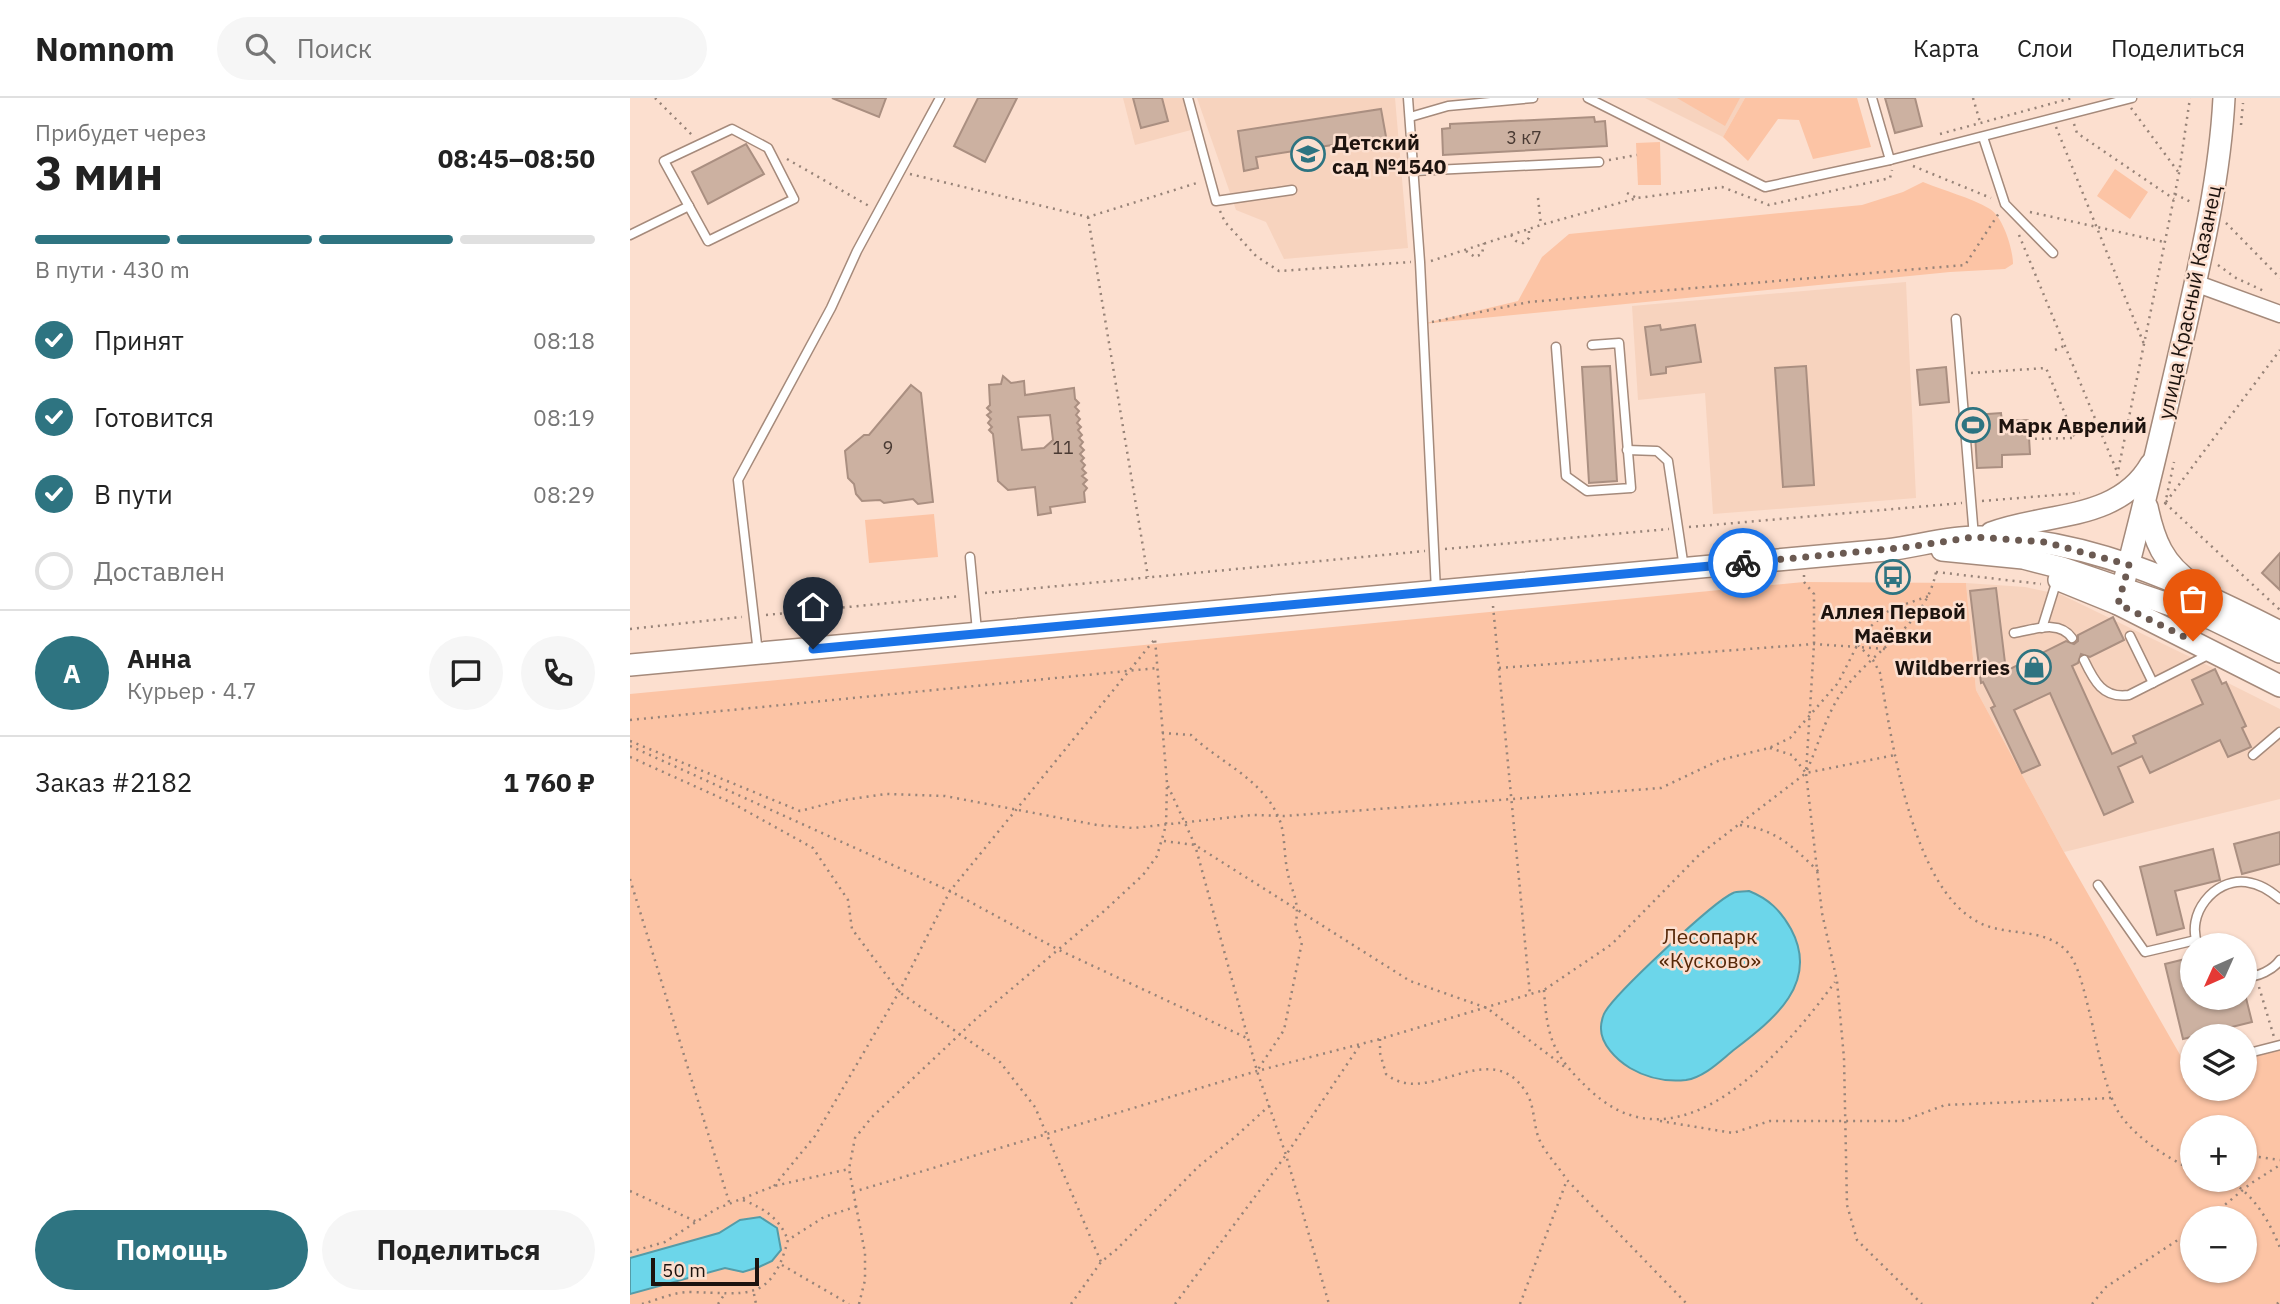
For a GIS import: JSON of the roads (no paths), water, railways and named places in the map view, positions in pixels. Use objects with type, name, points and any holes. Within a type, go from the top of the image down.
[{"type":"main road","name":"улица Красный Казанец","points":[[2121,595],[2158,451],[2195,283],[2220,148],[2224,98]]},
{"type":"main road","points":[[630,665],[1909,547],[1977,537],[2005,527],[2092,510],[2117,500],[2134,488],[2147,472],[2158,451]]},
{"type":"main road","points":[[2146,500],[2153,534],[2165,561],[2215,610]]},
{"type":"main road","points":[[1977,537],[2045,542],[2129,565],[2215,610],[2280,652]]},
{"type":"main road","points":[[1909,547],[1995,554],[2062,568],[2121,595],[2213,652],[2280,686]]},
{"type":"main road","points":[[1995,554],[2057,580],[2121,595],[2215,610],[2280,632]]},
{"type":"street","points":[[2195,283],[2280,314]]},
{"type":"lane","points":[[759,654],[738,481],[831,308],[899,171],[940,98]]},
{"type":"lane","points":[[1188,98],[1216,201],[1292,190]]},
{"type":"lane","points":[[1408,98],[1415,171],[1436,591]]},
{"type":"lane","points":[[1410,117],[1448,106],[1533,98]]},
{"type":"lane","points":[[1588,98],[1765,187],[1983,137],[2124,99]]},
{"type":"lane","points":[[1872,98],[1893,159]]},
{"type":"lane","points":[[732,129],[768,148],[794,199],[708,241],[689,206],[664,161],[732,129]]},
{"type":"lane","points":[[1983,137],[2005,204],[2053,253]]},
{"type":"lane","points":[[1415,171],[1599,162]]},
{"type":"lane","points":[[630,235],[689,206]]},
{"type":"lane","points":[[1955,319],[1970,502],[1977,537]]},
{"type":"lane","points":[[1556,347],[1566,476],[1587,491],[1631,488],[1619,342],[1592,345]]},
{"type":"lane","points":[[1627,450],[1657,451],[1668,461],[1684,568]]},
{"type":"lane","points":[[970,557],[978,634]]},
{"type":"lane","points":[[2042,628],[2057,580]]},
{"type":"lane","points":[[2014,634],[2053,626],[2066,630],[2072,638]]},
{"type":"lane","points":[[2130,636],[2153,683]]},
{"type":"lane","points":[[2084,660],[2095,681],[2104,691],[2117,697],[2129,695],[2213,652]]},
{"type":"lane","points":[[2252,755],[2280,732]]},
{"type":"lane","points":[[2197,933],[2196,918],[2205,899],[2222,886],[2243,881],[2264,886],[2280,899]]},
{"type":"lane","points":[[2098,885],[2145,952],[2180,945]]},
{"type":"lane","points":[[2258,976],[2280,960]]},
{"type":"lane","points":[[2257,1051],[2278,1045]]},
{"type":"water","points":[[1749,891],[1778,911],[1791,929],[1799,948],[1800,966],[1796,983],[1788,998],[1778,1012],[1750,1037],[1712,1068],[1693,1078],[1657,1079],[1625,1065],[1610,1051],[1603,1039],[1601,1025],[1605,1012],[1645,968],[1706,913],[1733,893]]},
{"type":"water","points":[[760,1217],[777,1228],[781,1250],[772,1261],[743,1272],[725,1268],[630,1294],[630,1258],[719,1233],[740,1220]]},
{"type":"place","name":"Детский сад №1540","points":[[1308,154]]},
{"type":"place","name":"Марк Аврелий","points":[[1973,425]]},
{"type":"place","name":"Аллея Первой Маёвки","points":[[1893,577]]},
{"type":"place","name":"Wildberries","points":[[2034,667]]},
{"type":"park label","name":"Лесопарк «Кусково»","points":[[1710,948]]}]
